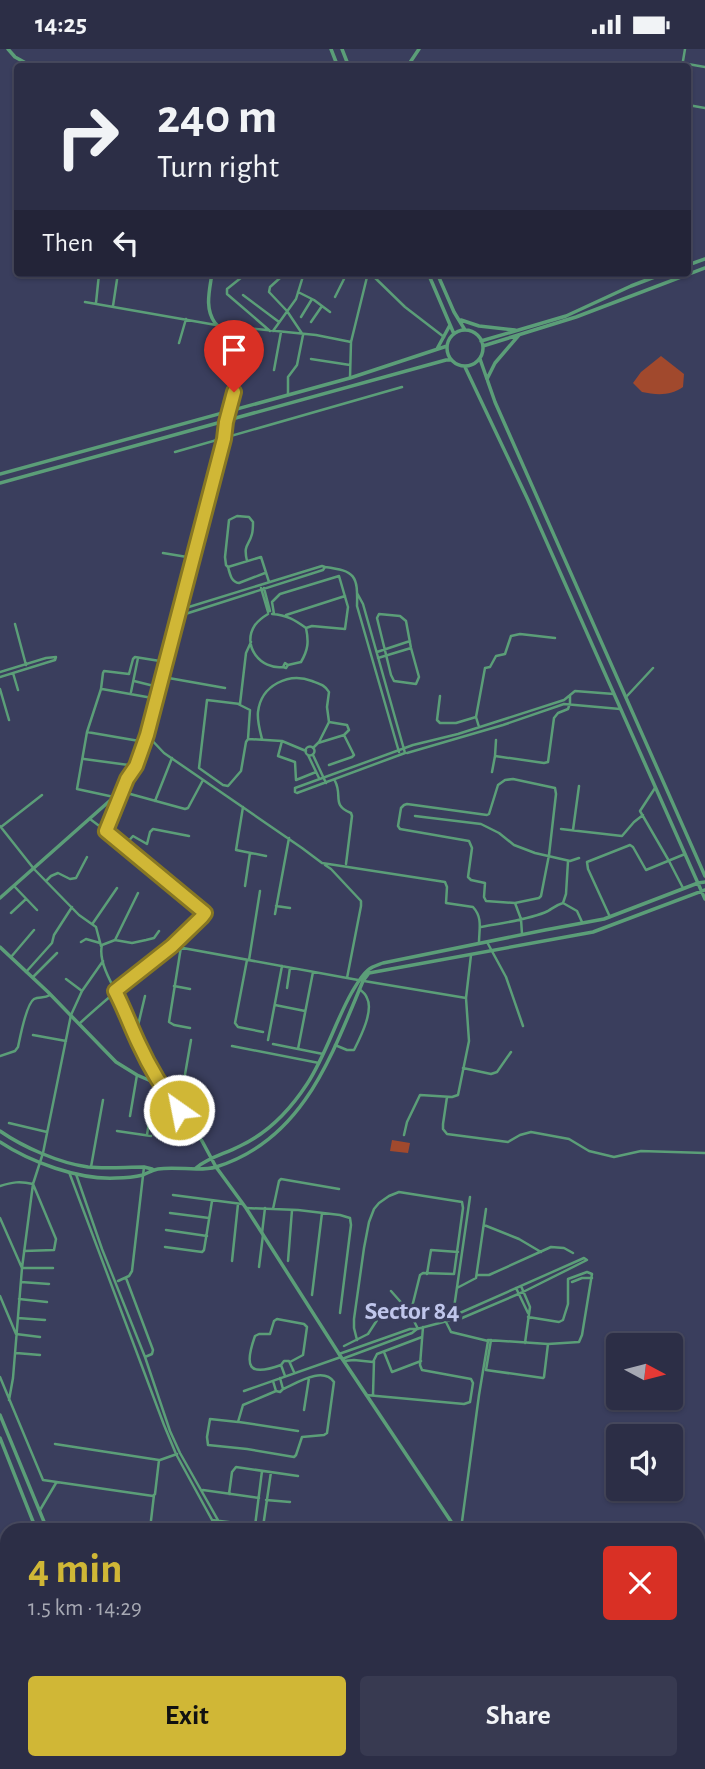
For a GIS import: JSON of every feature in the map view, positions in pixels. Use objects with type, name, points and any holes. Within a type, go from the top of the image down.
[{"type":"street","points":[[10,50],[15,57],[26,63]]},
{"type":"street","points":[[96,303],[99,277]]},
{"type":"street","points":[[113,306],[117,277]]},
{"type":"street","points":[[211,277],[208,298],[210,312],[216,325],[244,348]]},
{"type":"street","points":[[242,277],[227,289],[227,293],[272,331]]},
{"type":"street","points":[[272,331],[296,299],[303,277]]},
{"type":"street","points":[[335,297],[345,277]]},
{"type":"street","points":[[350,378],[351,342],[368,277]]},
{"type":"street","points":[[373,277],[405,307],[444,337]]},
{"type":"street","points":[[430,277],[454,334]]},
{"type":"street","points":[[439,277],[466,330]]},
{"type":"street","points":[[459,320],[519,332],[566,316],[655,277]]},
{"type":"street","points":[[482,343],[576,317],[681,277]]},
{"type":"street","points":[[281,278],[270,287],[269,292],[287,311],[303,335],[297,365],[288,377],[288,396]]},
{"type":"street","points":[[298,292],[330,312]]},
{"type":"street","points":[[243,295],[279,322]]},
{"type":"street","points":[[301,317],[312,299]]},
{"type":"street","points":[[85,302],[216,325],[316,335],[351,342]]},
{"type":"street","points":[[311,322],[322,306]]},
{"type":"street","points":[[179,343],[186,319]]},
{"type":"street","points":[[436,351],[450,325]]},
{"type":"street","points":[[0,898],[114,797],[136,766],[158,699],[251,328]]},
{"type":"street","points":[[466,330],[474,332],[482,343],[483,353],[473,365],[460,366],[451,360],[447,346],[454,334],[466,330]]},
{"type":"street","points":[[274,370],[281,332]]},
{"type":"street","points":[[487,379],[495,363],[519,332]]},
{"type":"street","points":[[0,474],[288,396],[447,346]]},
{"type":"street","points":[[311,359],[350,365]]},
{"type":"street","points":[[480,359],[500,415],[705,876]]},
{"type":"street","points":[[0,483],[451,360]]},
{"type":"street","points":[[465,367],[528,500],[705,899]]},
{"type":"street","points":[[175,452],[402,387]]},
{"type":"street","points":[[247,561],[246,544],[252,536],[253,522],[249,517],[237,516],[229,520],[225,557],[233,581],[239,583],[267,573]]},
{"type":"street","points":[[163,553],[193,558]]},
{"type":"street","points":[[228,567],[261,557],[269,582]]},
{"type":"street","points":[[177,617],[262,587],[269,582],[322,566],[345,570],[351,574],[363,604],[405,751]]},
{"type":"street","points":[[179,610],[323,570],[325,567]]},
{"type":"street","points":[[271,613],[272,602],[277,596],[339,576],[348,607],[345,629],[312,626],[306,628]]},
{"type":"street","points":[[262,587],[271,613]]},
{"type":"street","points":[[358,593],[357,605],[399,753]]},
{"type":"street","points":[[286,615],[345,596]]},
{"type":"street","points":[[271,613],[286,615],[306,628],[308,647],[300,662],[271,667],[253,653],[251,636],[254,626],[271,613]]},
{"type":"street","points":[[379,614],[404,618],[410,641],[419,677],[416,684],[394,681],[377,618],[379,614]]},
{"type":"street","points":[[15,624],[27,667]]},
{"type":"street","points":[[586,632],[595,627]]},
{"type":"street","points":[[479,727],[477,717],[485,668],[490,667],[496,656],[505,654],[511,636],[520,634],[555,638]]},
{"type":"street","points":[[377,652],[410,641]]},
{"type":"street","points":[[238,704],[246,653],[251,642]]},
{"type":"street","points":[[378,658],[411,648]]},
{"type":"street","points":[[0,675],[13,673],[27,667],[46,658],[56,657],[55,660],[27,667],[0,675]]},
{"type":"street","points":[[114,797],[77,789],[87,732],[101,689],[103,672],[129,674],[133,659],[138,658],[166,662]]},
{"type":"street","points":[[131,693],[138,658]]},
{"type":"street","points":[[625,698],[653,668]]},
{"type":"street","points":[[13,673],[18,690]]},
{"type":"street","points":[[163,677],[225,688]]},
{"type":"street","points":[[262,739],[258,712],[269,689],[280,681],[302,677],[325,685],[330,692],[327,707],[329,722],[314,750],[309,753]]},
{"type":"street","points":[[134,681],[160,687]]},
{"type":"street","points":[[0,689],[9,720]]},
{"type":"street","points":[[101,689],[158,699]]},
{"type":"street","points":[[467,733],[564,699],[578,691],[614,694]]},
{"type":"street","points":[[495,757],[544,764],[548,762],[554,718],[568,709],[570,695]]},
{"type":"street","points":[[440,696],[437,720],[439,723],[456,723],[477,717]]},
{"type":"street","points":[[207,700],[238,704],[250,710],[248,739],[241,771],[228,786],[199,768],[207,700]]},
{"type":"street","points":[[399,753],[334,780],[295,792],[295,788],[322,779],[399,753],[405,751],[564,704],[620,709]]},
{"type":"street","points":[[318,743],[344,735],[349,730],[347,725],[329,722]]},
{"type":"street","points":[[87,732],[145,741]]},
{"type":"street","points":[[147,735],[164,753],[331,869],[361,901],[346,978]]},
{"type":"street","points":[[329,765],[354,755],[344,735]]},
{"type":"street","points":[[248,739],[282,741],[309,753],[323,784]]},
{"type":"street","points":[[492,772],[496,740]]},
{"type":"street","points":[[282,741],[278,756],[295,762],[296,780],[316,772]]},
{"type":"street","points":[[313,748],[310,747],[309,753],[316,772],[322,779]]},
{"type":"street","points":[[155,801],[172,758]]},
{"type":"street","points":[[82,759],[136,766]]},
{"type":"street","points":[[106,831],[127,779]]},
{"type":"street","points":[[513,779],[555,788],[549,855],[541,896],[515,903],[484,900],[485,883],[468,877],[472,848],[469,842],[400,829],[398,826],[401,808],[407,804],[487,815],[501,782],[513,779]]},
{"type":"street","points":[[123,792],[185,810],[203,780]]},
{"type":"street","points":[[334,780],[338,790],[338,803],[352,816],[346,864]]},
{"type":"street","points":[[573,830],[579,786]]},
{"type":"street","points":[[655,788],[640,811],[683,889]]},
{"type":"street","points":[[42,795],[1,826],[34,869],[79,915],[96,927],[103,961],[115,991],[167,1095],[159,1130]]},
{"type":"street","points":[[243,807],[236,848],[238,851],[266,856]]},
{"type":"street","points":[[561,829],[622,836],[643,815]]},
{"type":"street","points":[[415,816],[481,824],[514,845],[536,853],[574,861],[579,858]]},
{"type":"street","points":[[79,1024],[115,991],[172,946],[205,913],[90,819]]},
{"type":"street","points":[[124,846],[135,836],[147,844],[152,829],[189,836]]},
{"type":"street","points":[[275,914],[289,838]]},
{"type":"street","points":[[610,917],[587,862],[630,845],[646,870],[685,854]]},
{"type":"street","points":[[245,886],[250,853]]},
{"type":"street","points":[[46,881],[58,873],[70,879],[76,878],[87,857]]},
{"type":"street","points":[[562,904],[566,894],[568,860]]},
{"type":"street","points":[[322,863],[442,881],[447,887],[446,903],[474,908],[480,917],[479,944]]},
{"type":"street","points":[[196,1168],[265,1132],[299,1095],[319,1063],[343,1007],[373,967],[610,917],[705,882]]},
{"type":"street","points":[[14,886],[37,910]]},
{"type":"street","points":[[93,924],[117,888]]},
{"type":"street","points":[[260,891],[235,1023],[238,1027],[263,1032]]},
{"type":"street","points":[[0,1142],[41,1162],[91,1177],[115,1178],[173,1167],[216,1167],[252,1151],[275,1136],[309,1095],[321,1076],[361,980],[369,973],[593,932],[703,891]]},
{"type":"street","points":[[115,940],[138,893]]},
{"type":"street","points":[[10,913],[26,899]]},
{"type":"street","points":[[515,903],[523,935]]},
{"type":"street","points":[[481,927],[521,919],[562,904],[577,911],[582,923]]},
{"type":"street","points":[[276,906],[289,908]]},
{"type":"street","points":[[26,972],[52,943],[54,935],[72,907]]},
{"type":"street","points":[[11,957],[34,930]]},
{"type":"street","points":[[81,942],[88,939],[101,945],[115,940],[132,943],[154,938],[159,931]]},
{"type":"street","points":[[487,942],[506,977],[523,1026]]},
{"type":"street","points":[[172,946],[466,998]]},
{"type":"street","points":[[0,947],[116,1062],[155,1084],[179,1110],[202,1141],[216,1167],[341,1358],[454,1523]]},
{"type":"street","points":[[181,947],[169,1022],[190,1028]]},
{"type":"street","points":[[33,977],[57,953]]},
{"type":"street","points":[[404,1135],[420,1094],[452,1097],[458,1094],[469,1041],[466,998],[471,955]]},
{"type":"street","points":[[9,1400],[33,1184],[41,1162],[71,1015],[82,991],[103,961]]},
{"type":"street","points":[[268,1040],[282,966]]},
{"type":"street","points":[[287,988],[290,968]]},
{"type":"street","points":[[298,1049],[313,972]]},
{"type":"street","points":[[66,979],[82,991]]},
{"type":"street","points":[[174,986],[190,989]]},
{"type":"street","points":[[335,1045],[354,1050],[363,1032],[369,1006],[367,996],[359,989]]},
{"type":"street","points":[[0,1056],[15,1051],[18,1047],[26,1014],[33,1000],[50,995]]},
{"type":"street","points":[[136,1036],[145,996]]},
{"type":"street","points":[[275,1005],[305,1011]]},
{"type":"street","points":[[33,1035],[66,1041]]},
{"type":"street","points":[[179,1110],[191,1040]]},
{"type":"street","points":[[273,1044],[323,1054]]},
{"type":"street","points":[[232,1046],[319,1063]]},
{"type":"street","points":[[463,1068],[491,1074],[497,1072],[511,1052]]},
{"type":"street","points":[[130,1116],[136,1075]]},
{"type":"street","points":[[117,1131],[149,1135],[155,1084]]},
{"type":"street","points":[[447,1097],[443,1124],[447,1134],[508,1142],[531,1132],[569,1139],[589,1151],[614,1157],[641,1151],[705,1153]]},
{"type":"street","points":[[91,1167],[103,1100]]},
{"type":"street","points":[[9,1123],[47,1132]]},
{"type":"street","points":[[0,1131],[21,1144],[78,1165],[144,1167],[154,1170]]},
{"type":"street","points":[[112,1285],[126,1278],[132,1271],[144,1167]]},
{"type":"street","points":[[69,1172],[178,1454],[214,1523]]},
{"type":"street","points":[[76,1174],[178,1454],[219,1521]]},
{"type":"street","points":[[273,1209],[281,1179],[339,1189]]},
{"type":"street","points":[[0,1186],[22,1181],[33,1184]]},
{"type":"street","points":[[24,1251],[56,1249],[56,1239],[33,1184]]},
{"type":"street","points":[[357,1341],[354,1323],[364,1248],[374,1209],[389,1195],[399,1192],[462,1202],[455,1271],[453,1275],[423,1273],[418,1277],[412,1307],[415,1313],[411,1315]]},
{"type":"street","points":[[173,1195],[347,1216],[351,1220],[340,1314]]},
{"type":"street","points":[[452,1318],[470,1198]]},
{"type":"street","points":[[165,1247],[202,1252],[205,1248],[212,1201]]},
{"type":"street","points":[[232,1261],[242,1205]]},
{"type":"street","points":[[259,1267],[265,1208]]},
{"type":"street","points":[[457,1288],[476,1278],[486,1209]]},
{"type":"street","points":[[288,1261],[292,1210]]},
{"type":"street","points":[[170,1213],[209,1218]]},
{"type":"street","points":[[312,1296],[322,1213]]},
{"type":"street","points":[[0,1218],[22,1268]]},
{"type":"street","points":[[484,1225],[541,1252]]},
{"type":"street","points":[[166,1230],[207,1236]]},
{"type":"street","points":[[477,1275],[489,1275],[556,1247],[573,1253]]},
{"type":"street","points":[[427,1274],[431,1250],[458,1252]]},
{"type":"street","points":[[244,1391],[445,1321],[584,1258],[587,1260],[523,1292],[455,1321],[452,1318]]},
{"type":"street","points":[[22,1268],[53,1268]]},
{"type":"street","points":[[445,1321],[451,1332],[466,1337],[525,1343],[577,1343],[581,1340],[592,1274],[587,1272],[568,1279],[568,1304],[563,1321],[528,1315]]},
{"type":"street","points":[[126,1278],[153,1350],[153,1353],[141,1362]]},
{"type":"street","points":[[572,1282],[592,1278]]},
{"type":"street","points":[[21,1282],[49,1284]]},
{"type":"street","points":[[521,1286],[530,1307],[525,1343]]},
{"type":"street","points":[[516,1288],[528,1315]]},
{"type":"street","points":[[391,1291],[411,1315],[418,1329]]},
{"type":"street","points":[[0,1296],[16,1334]]},
{"type":"street","points":[[19,1299],[47,1302]]},
{"type":"street","points":[[344,1346],[368,1334],[381,1314],[412,1307]]},
{"type":"street","points":[[18,1318],[45,1320]]},
{"type":"street","points":[[277,1319],[304,1324],[303,1355],[289,1362],[284,1361],[281,1365],[266,1370],[251,1367],[249,1362],[255,1336],[270,1333],[277,1319]]},
{"type":"street","points":[[366,1395],[464,1404],[470,1402],[473,1383],[471,1379],[424,1372],[421,1368],[423,1327]]},
{"type":"street","points":[[16,1334],[40,1337]]},
{"type":"street","points":[[373,1395],[376,1354],[422,1337]]},
{"type":"street","points":[[490,1340],[486,1370],[543,1378],[548,1344]]},
{"type":"street","points":[[459,1523],[490,1340]]},
{"type":"street","points":[[384,1351],[392,1372],[421,1361]]},
{"type":"street","points":[[15,1353],[40,1355]]},
{"type":"street","points":[[341,1358],[374,1361]]},
{"type":"street","points":[[289,1362],[294,1373]]},
{"type":"street","points":[[281,1365],[285,1376]]},
{"type":"street","points":[[238,1422],[243,1405],[309,1378],[322,1375],[330,1377],[333,1380],[328,1431],[324,1435],[301,1437],[295,1457],[208,1445],[207,1437],[210,1419],[298,1431]]},
{"type":"street","points":[[0,1377],[43,1481],[154,1495]]},
{"type":"street","points":[[280,1378],[283,1389]]},
{"type":"street","points":[[304,1410],[309,1378]]},
{"type":"street","points":[[273,1381],[276,1391]]},
{"type":"street","points":[[0,1415],[44,1523]]},
{"type":"street","points":[[0,1438],[34,1523]]},
{"type":"street","points":[[55,1444],[160,1460],[178,1454]]},
{"type":"street","points":[[151,1523],[160,1460]]},
{"type":"street","points":[[229,1494],[234,1468],[298,1476]]},
{"type":"street","points":[[255,1523],[262,1471]]},
{"type":"street","points":[[264,1523],[271,1472]]},
{"type":"street","points":[[39,1511],[56,1483]]},
{"type":"street","points":[[195,1489],[259,1498]]},
{"type":"street","points":[[267,1500],[290,1502]]},
{"type":"street","points":[[212,1520],[233,1523]]},
{"type":"shaded area","points":[[661,356],[684,374],[683,387],[663,394],[642,392],[633,383],[641,372]]},
{"type":"shaded area","points":[[392,1140],[410,1143],[408,1153],[390,1151]]},
{"type":"district","name":"Sector 84","points":[[412,1310]]},
{"type":"route","points":[[179,1110],[168,1096],[138,1042],[115,991],[172,946],[205,913],[106,831],[127,779],[136,766],[158,699],[234,392]]}]
